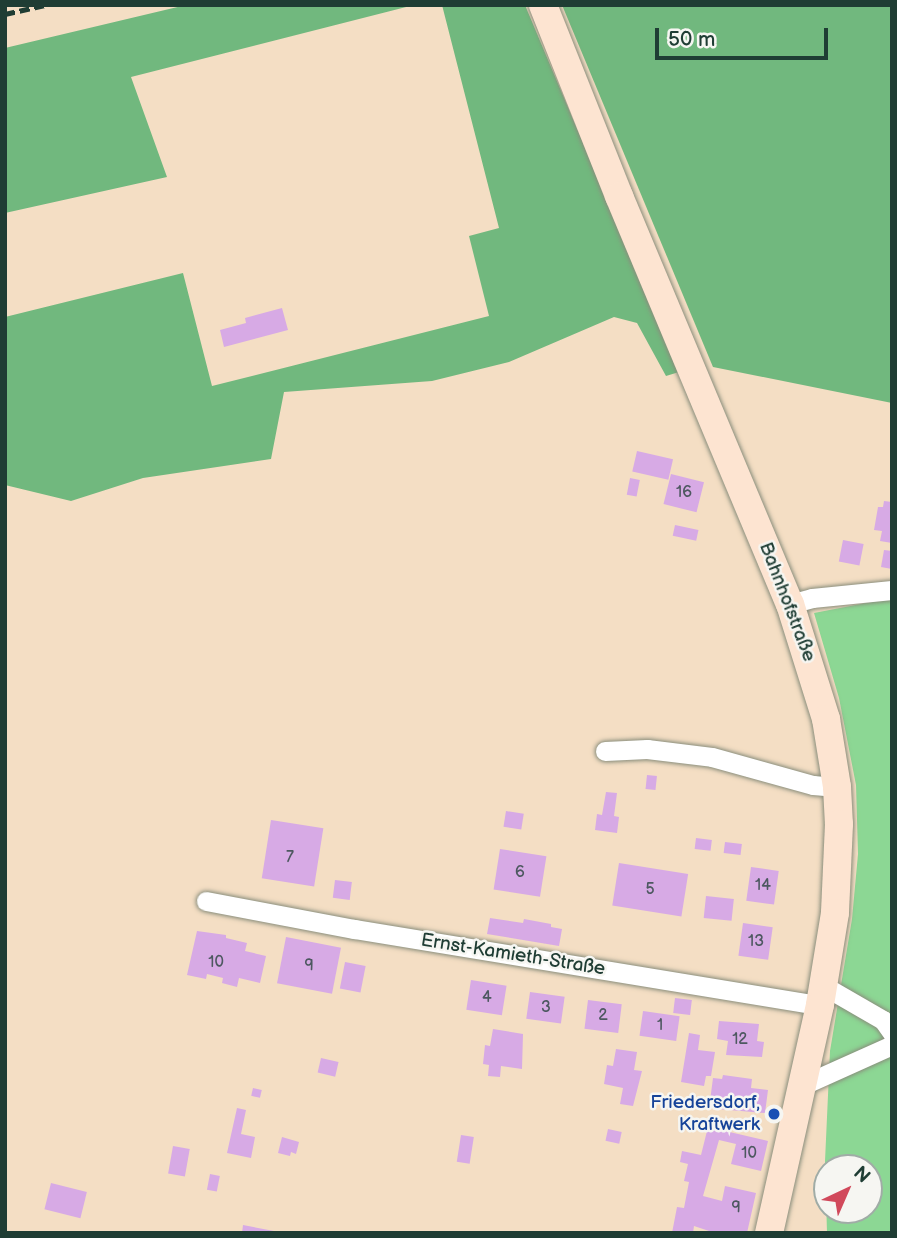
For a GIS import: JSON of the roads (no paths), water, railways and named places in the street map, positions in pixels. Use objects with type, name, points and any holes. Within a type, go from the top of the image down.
[{"type":"main road","name":"Bahnhofstraße","points":[[543,5],[619,196],[790,604],[819,691],[837,787],[838,884],[822,995],[769,1233]]},
{"type":"street","points":[[790,604],[813,598],[892,590]]},
{"type":"street","points":[[605,751],[648,749],[699,755],[813,785],[837,787]]},
{"type":"street","name":"Ernst-Kamieth-Straße","points":[[206,901],[822,995]]},
{"type":"street","points":[[822,995],[883,1020],[892,1033]]},
{"type":"street","points":[[803,1085],[892,1045]]},
{"type":"railway","points":[[5,14],[45,5]]},
{"type":"place","name":"Friedersdorf, Kraftwerk","points":[[774,1114]]}]
